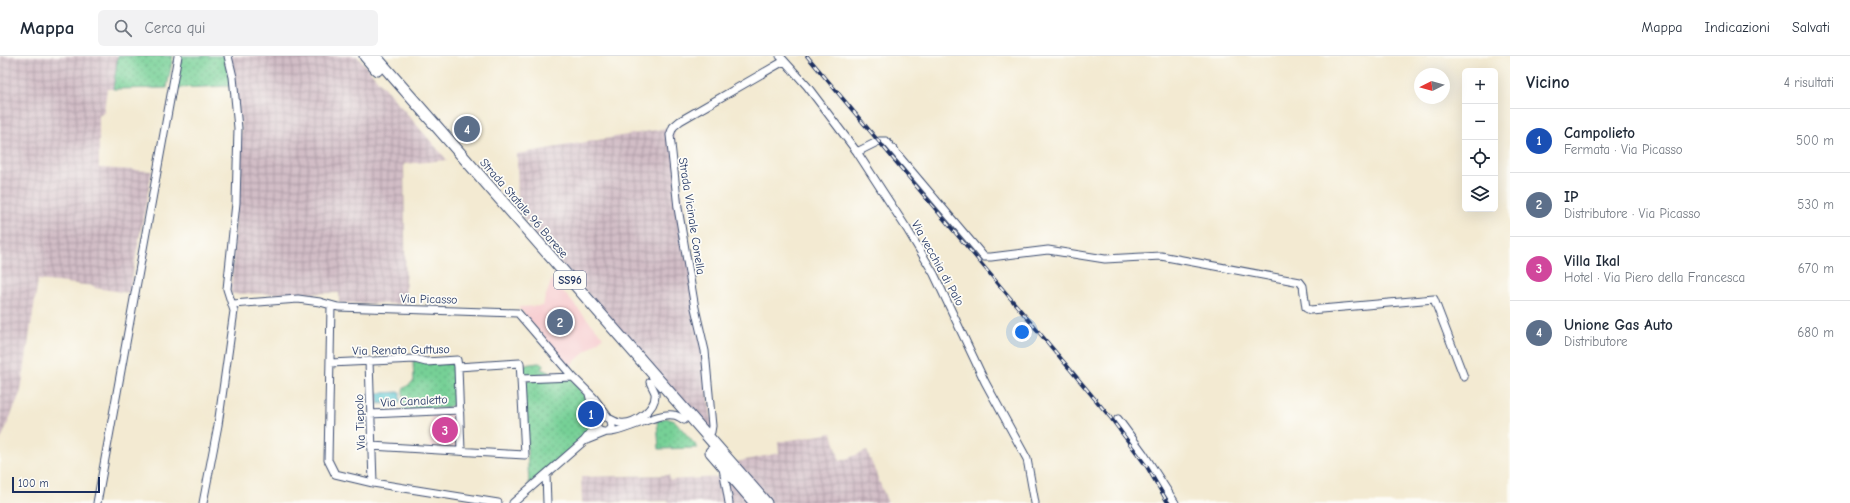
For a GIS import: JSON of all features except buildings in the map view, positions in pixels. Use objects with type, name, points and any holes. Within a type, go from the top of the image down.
[{"type":"main road","name":"Strada Statale 96 Barese","points":[[365,56],[755,503]]},
{"type":"main road","name":"Strada Statale 96 Barese","points":[[375,56],[766,503]]},
{"type":"street","points":[[203,503],[218,425],[234,311],[233,304],[227,290],[236,203],[238,128],[233,77],[228,56]]},
{"type":"street","points":[[97,503],[177,58]]},
{"type":"street","name":"Strada Vicinale Conella","points":[[707,436],[711,432],[712,426],[705,351],[695,308],[678,208],[670,135],[673,126],[680,121],[782,58]]},
{"type":"street","name":"Via vecchia di Palo","points":[[782,58],[807,86],[857,152],[908,229],[934,274],[985,382],[1027,459],[1035,503]]},
{"type":"street","points":[[857,152],[879,142],[886,141],[889,143],[902,161],[984,257],[991,258],[1048,250],[1105,258],[1161,256],[1300,282],[1303,286],[1306,308],[1310,310],[1434,299],[1464,377]]},
{"type":"street","name":"Via Picasso","points":[[233,304],[298,299],[320,302],[331,306],[514,312],[521,316],[573,377],[594,398],[610,419]]},
{"type":"street","points":[[331,306],[328,460],[335,474],[373,483],[498,503]]},
{"type":"street","name":"Via Renato Guttuso","points":[[330,363],[415,359],[426,362],[457,360],[458,367],[520,364],[521,379]]},
{"type":"street","name":"Via Tiepolo","points":[[369,361],[373,483]]},
{"type":"street","points":[[458,367],[461,451]]},
{"type":"street","points":[[371,446],[525,455],[521,379],[573,377]]},
{"type":"street","points":[[513,503],[584,441],[596,425],[598,419],[603,416],[621,424],[627,423],[644,414],[654,400],[655,393],[650,382]]},
{"type":"street","points":[[589,394],[596,425],[599,431],[606,432],[612,427],[610,419]]},
{"type":"street","name":"Via Canaletto","points":[[370,414],[460,410]]},
{"type":"street","points":[[584,441],[606,432],[667,414],[676,415],[684,420]]},
{"type":"street","points":[[1118,419],[1158,474],[1175,503]]},
{"type":"street","points":[[722,465],[729,503]]},
{"type":"street","points":[[546,475],[547,503]]},
{"type":"shaded area","points":[[0,56],[118,56],[113,89],[107,89],[104,111],[99,116],[99,168],[152,171],[129,293],[95,288],[94,286],[38,280],[21,391],[0,442]]},
{"type":"shaded area","points":[[230,56],[357,56],[447,160],[404,164],[406,304],[339,303],[339,293],[231,294],[241,127]]},
{"type":"shaded area","points":[[673,127],[714,438],[536,235],[518,211],[517,154]]},
{"type":"shaded area","points":[[552,279],[603,337],[569,366],[518,307],[542,306]]},
{"type":"shaded area","points":[[458,411],[459,448],[430,447],[431,413]]},
{"type":"shaded area","points":[[832,433],[840,461],[867,451],[888,503],[729,503],[722,465],[779,453],[778,442]]},
{"type":"shaded area","points":[[669,475],[670,480],[719,477],[725,503],[669,503],[668,501],[582,503],[581,477]]},
{"type":"green space","points":[[118,56],[173,56],[167,88],[113,89]]},
{"type":"green space","points":[[181,56],[224,56],[231,86],[176,88]]},
{"type":"green space","points":[[413,361],[453,364],[455,366],[455,404],[446,408],[403,410],[403,389],[414,381]]},
{"type":"green space","points":[[538,363],[544,364],[541,369],[553,373],[528,375],[524,373],[523,365]]},
{"type":"green space","points":[[571,378],[590,402],[590,431],[529,484],[523,381]]},
{"type":"green space","points":[[666,418],[675,421],[698,448],[659,449],[657,420]]},
{"type":"water","points":[[400,392],[400,403],[378,404],[378,393]]},
{"type":"railway","points":[[807,56],[1110,417],[1147,467],[1168,503]]},
{"type":"place","name":"Unione Gas Auto","points":[[467,129]]},
{"type":"place","name":"IP","points":[[560,322]]},
{"type":"place","name":"Campolieto","points":[[591,414]]},
{"type":"place","name":"Villa Ikal","points":[[445,430]]}]
